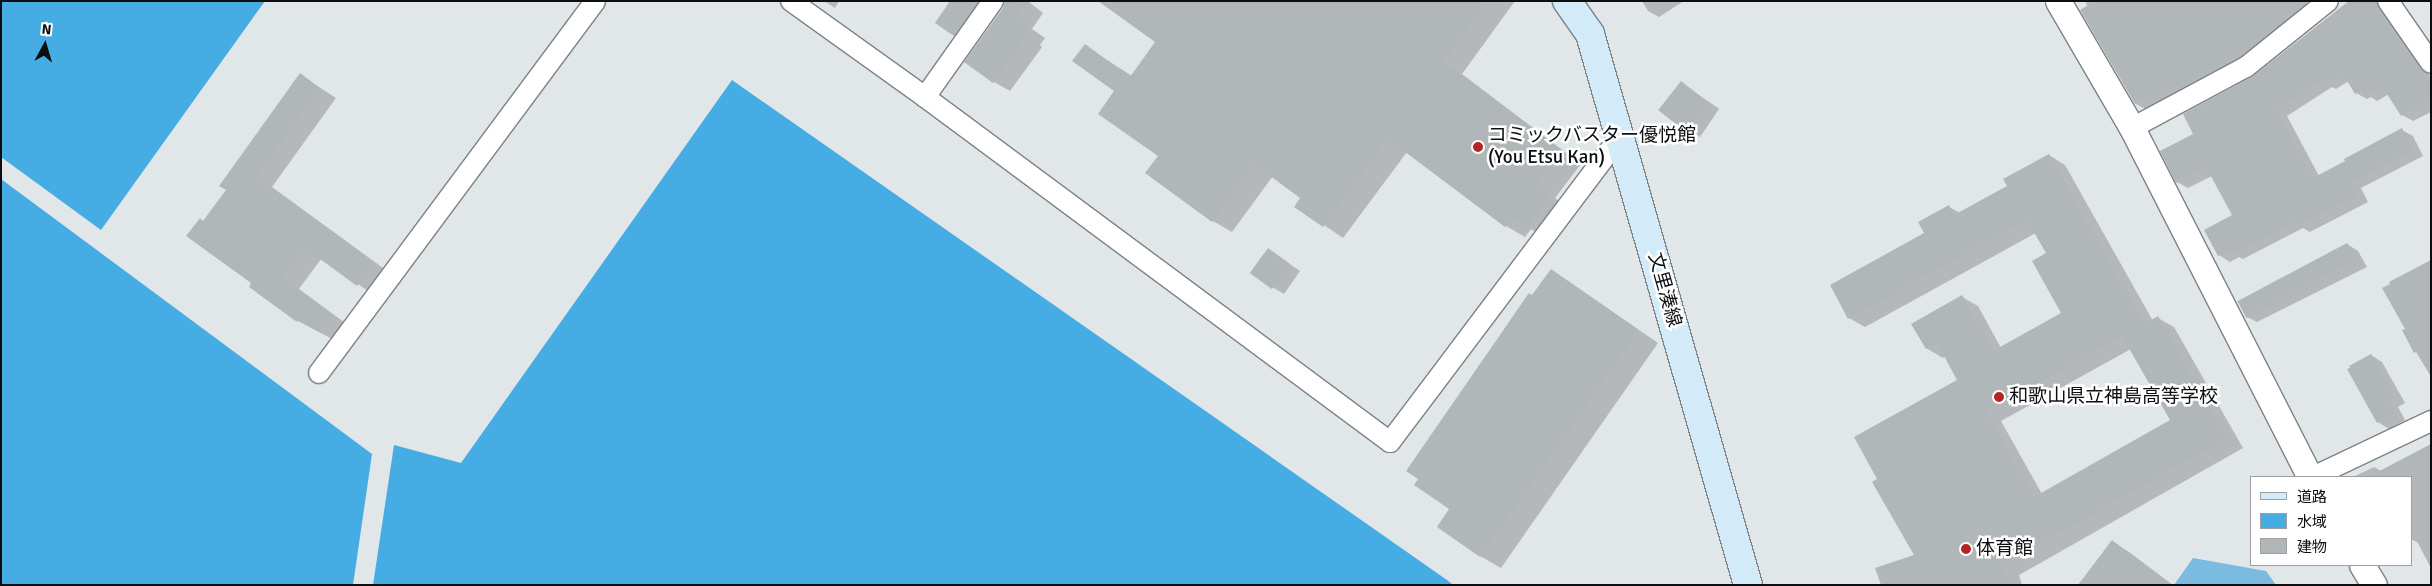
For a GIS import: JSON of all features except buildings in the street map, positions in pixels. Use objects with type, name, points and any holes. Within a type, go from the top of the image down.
[{"type":"main road","name":"文里湊線","points":[[1566,1],[1590,34],[1621,136],[1748,585]]},
{"type":"street","points":[[320,373],[595,1]]},
{"type":"street","points":[[790,1],[925,97],[1390,442],[1621,136]]},
{"type":"street","points":[[925,97],[993,1]]},
{"type":"street","points":[[2058,1],[2132,128],[2311,476]]},
{"type":"street","points":[[2132,128],[2246,67],[2328,1]]},
{"type":"street","points":[[2388,1],[2431,63]]},
{"type":"street","points":[[2314,476],[2431,422]]},
{"type":"street","points":[[2363,566],[2374,585]]},
{"type":"shaded area","points":[[2193,558],[2266,571],[2276,585],[2174,585]]},
{"type":"water","points":[[1,1],[265,1],[101,230],[1,157]]},
{"type":"water","points":[[732,80],[1453,585],[373,585],[394,445],[461,463]]},
{"type":"water","points":[[1,179],[372,454],[353,585],[1,585]]},
{"type":"place","name":"コミックバスター優悦館 (You Etsu Kan)","points":[[1478,147]]},
{"type":"place","name":"和歌山県立神島高等学校","points":[[1999,397]]},
{"type":"place","name":"体育館","points":[[1966,549]]}]
